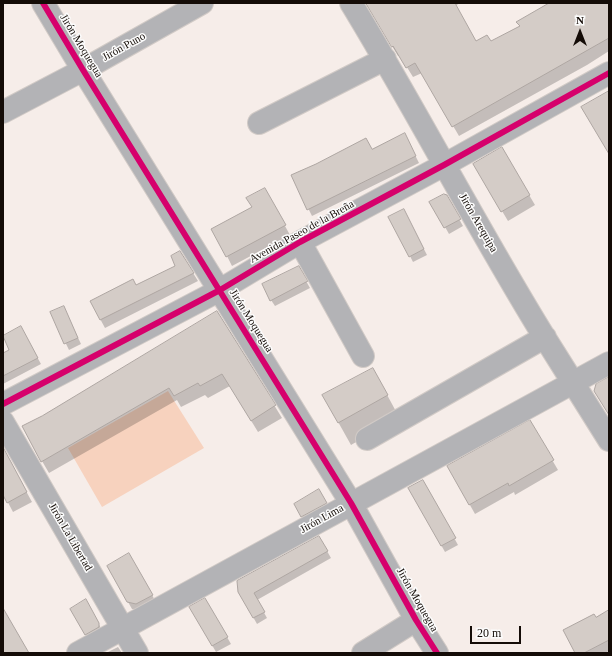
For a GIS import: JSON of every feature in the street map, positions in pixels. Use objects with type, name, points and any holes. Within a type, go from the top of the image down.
[{"type":"street","name":"Jirón Moquegua","points":[[43,3],[351,503],[416,620],[437,653]]},
{"type":"street","name":"Jirón Puno","points":[[3,112],[83,70],[202,3]]},
{"type":"street","name":"Jirón Arequipa","points":[[351,3],[545,338],[609,440]]},
{"type":"street","points":[[259,123],[385,60]]},
{"type":"street","name":"Avenida Paseo de la Breña","points":[[3,404],[220,290],[300,242],[444,165],[609,73]]},
{"type":"street","points":[[300,242],[363,356]]},
{"type":"street","points":[[367,439],[545,338]]},
{"type":"street","name":"Jirón Lima","points":[[78,653],[609,363]]},
{"type":"street","name":"Jirón La Libertad","points":[[3,422],[137,653]]},
{"type":"street","points":[[363,653],[416,620]]},
{"type":"shaded area","points":[[168,391],[204,448],[102,507],[68,448]]},
{"type":"building","points":[[366,3],[455,3],[476,41],[487,35],[491,41],[520,26],[516,22],[549,3],[609,3],[609,38],[452,127],[415,63],[406,68]]},
{"type":"building","points":[[609,91],[609,154],[581,107]]},
{"type":"building","points":[[405,133],[416,156],[307,210],[291,175],[366,138],[372,149]]},
{"type":"building","points":[[502,147],[530,195],[501,212],[473,164]]},
{"type":"building","points":[[265,188],[286,225],[226,257],[211,229],[252,207],[246,198]]},
{"type":"building","points":[[444,194],[447,195],[461,219],[444,228],[429,202]]},
{"type":"building","points":[[404,209],[424,249],[409,257],[388,217]]},
{"type":"building","points":[[180,251],[194,273],[100,320],[90,301],[133,279],[136,285],[175,266],[171,256]]},
{"type":"building","points":[[299,266],[308,281],[270,301],[262,284]]},
{"type":"building","points":[[64,306],[78,338],[64,344],[50,312]]},
{"type":"building","points":[[217,311],[276,405],[251,421],[222,374],[200,386],[198,383],[174,396],[169,388],[41,462],[22,426],[42,416]]},
{"type":"building","points":[[21,326],[38,358],[3,376],[3,353],[9,350],[3,336]]},
{"type":"building","points":[[373,368],[388,395],[338,423],[322,395]]},
{"type":"building","points":[[609,377],[609,415],[594,391],[596,384]]},
{"type":"building","points":[[530,420],[554,460],[509,486],[508,483],[469,505],[447,466]]},
{"type":"building","points":[[3,447],[27,492],[7,503],[3,495]]},
{"type":"building","points":[[423,480],[456,538],[441,546],[408,488]]},
{"type":"building","points":[[319,489],[327,503],[301,517],[294,504]]},
{"type":"building","points":[[319,536],[328,551],[254,593],[265,612],[253,618],[238,592],[237,581]]},
{"type":"building","points":[[129,553],[153,595],[136,604],[127,602],[107,566]]},
{"type":"building","points":[[205,598],[228,637],[212,646],[189,607]]},
{"type":"building","points":[[86,599],[99,623],[99,627],[85,635],[70,609]]},
{"type":"building","points":[[3,608],[29,653],[3,653]]},
{"type":"building","points":[[609,610],[609,640],[584,653],[575,653],[563,630],[594,614],[596,617]]},
{"type":"cycle path","points":[[43,3],[351,503],[416,620],[437,653]]},
{"type":"cycle path","points":[[3,404],[220,290],[300,242],[444,165],[609,73]]}]
